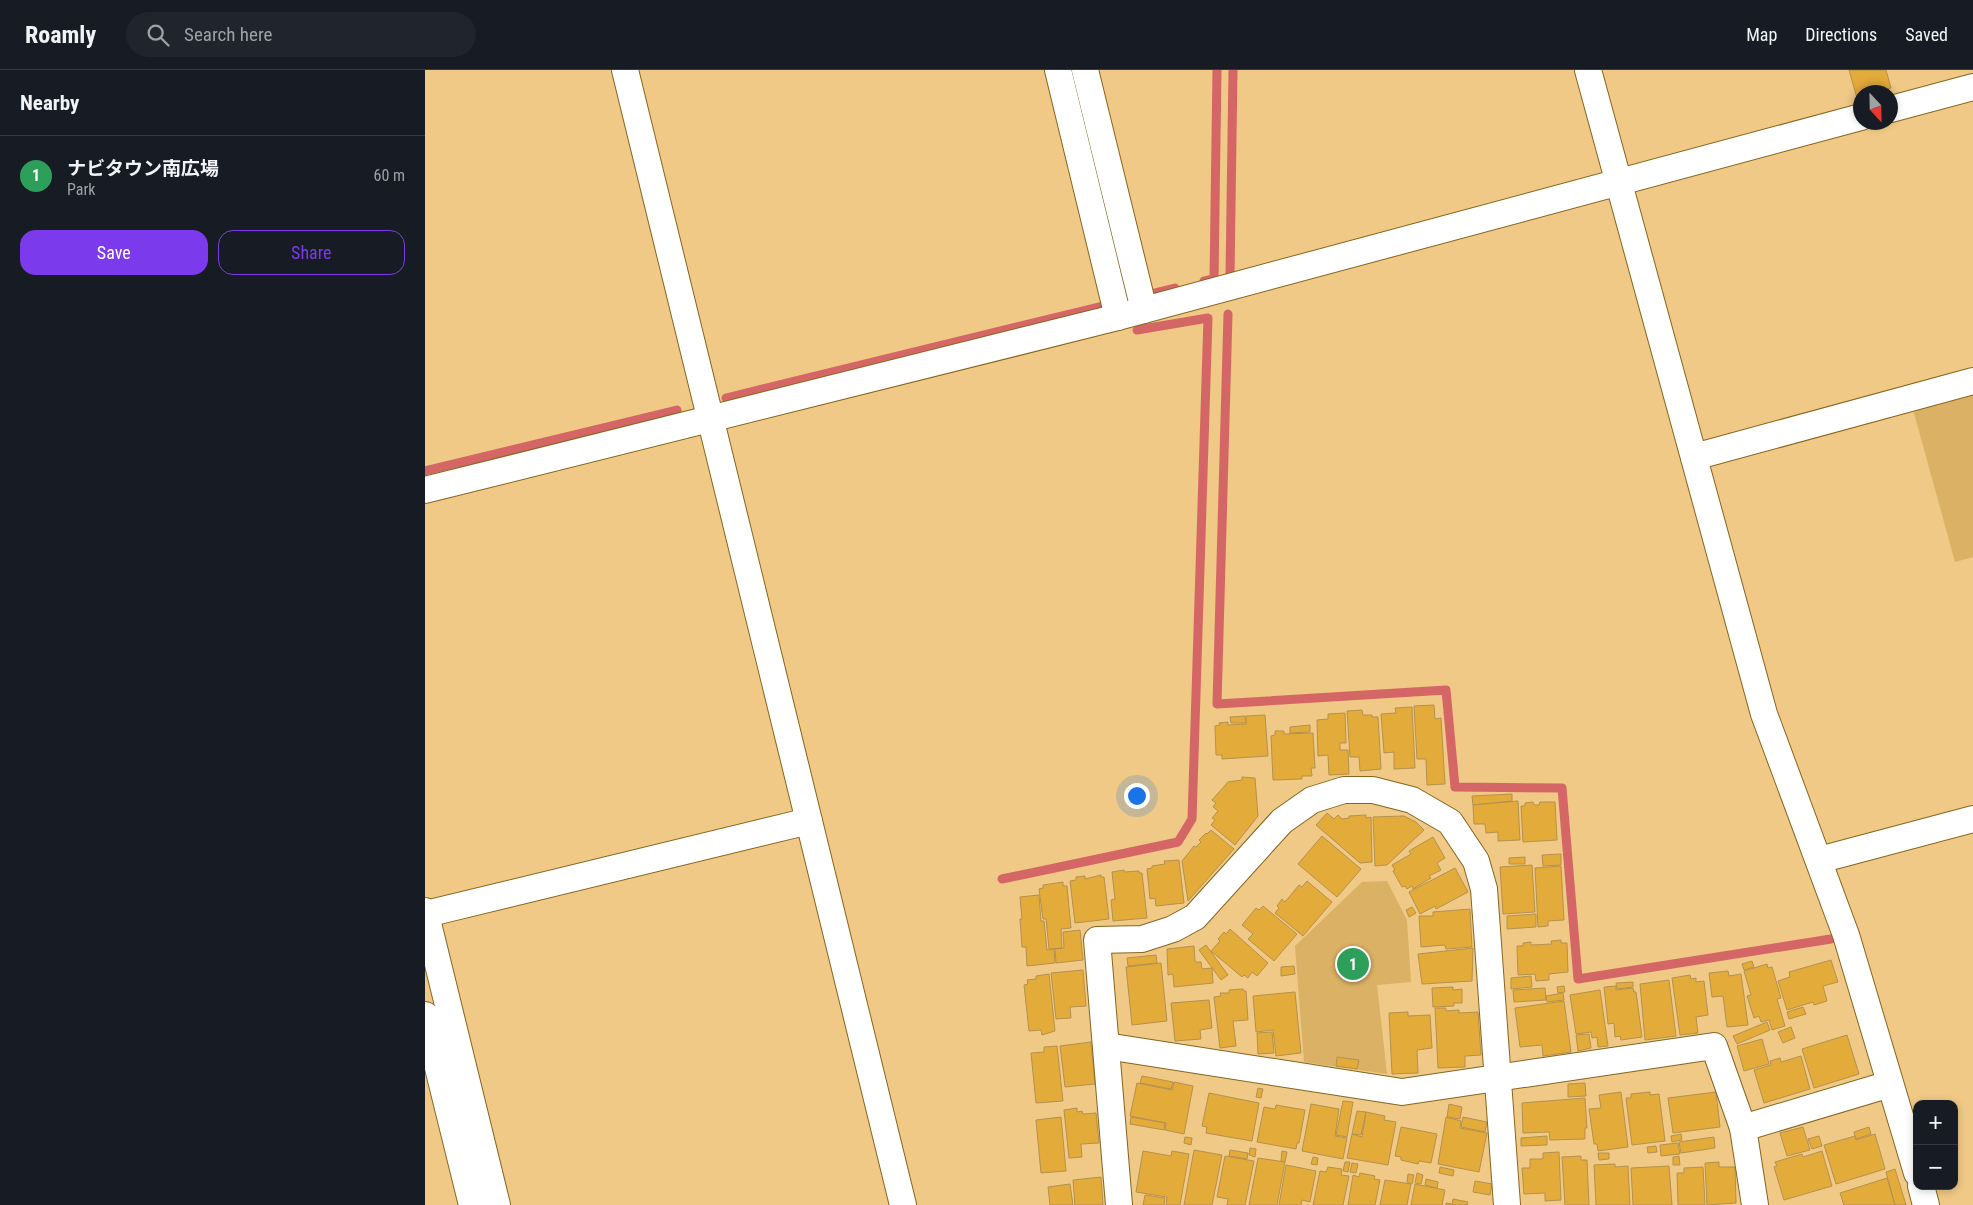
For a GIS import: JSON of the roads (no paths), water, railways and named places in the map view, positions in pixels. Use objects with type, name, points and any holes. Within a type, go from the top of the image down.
[{"type":"street","points":[[625,70],[903,1205]]},
{"type":"street","points":[[1058,70],[1118,317]]},
{"type":"street","points":[[1085,70],[1143,310]]},
{"type":"street","points":[[1588,70],[1764,714],[1846,935],[1913,1160]]},
{"type":"street","points":[[1898,107],[1973,87]]},
{"type":"street","points":[[425,490],[1118,317],[1853,119]]},
{"type":"street","points":[[1694,456],[1973,380]]},
{"type":"street","points":[[1119,1205],[1097,940],[1142,939],[1173,929],[1195,917],[1282,821],[1312,800],[1344,790],[1373,790],[1413,800],[1450,822],[1476,861],[1484,889],[1507,1205]]},
{"type":"street","points":[[1819,860],[1973,818]]},
{"type":"street","points":[[497,1205],[425,912],[809,820]]},
{"type":"street","points":[[425,1015],[472,1205]]},
{"type":"street","points":[[1106,1046],[1401,1092],[1714,1046],[1743,1128],[1755,1205]]},
{"type":"street","points":[[1743,1128],[1890,1084]]},
{"type":"street","points":[[1922,1190],[1926,1205]]},
{"type":"waterway","points":[[1204,281],[1214,279],[1217,70]]},
{"type":"waterway","points":[[1230,275],[1233,70]]},
{"type":"waterway","points":[[1146,295],[1175,288]]},
{"type":"waterway","points":[[726,398],[1107,305]]},
{"type":"waterway","points":[[1228,314],[1217,704],[1446,690],[1455,787],[1562,788],[1578,979],[1831,939]]},
{"type":"waterway","points":[[1002,879],[1178,842],[1192,819],[1208,318],[1137,330]]},
{"type":"waterway","points":[[425,471],[677,410]]},
{"type":"place","name":"ナビタウン南広場","points":[[1353,964]]}]
